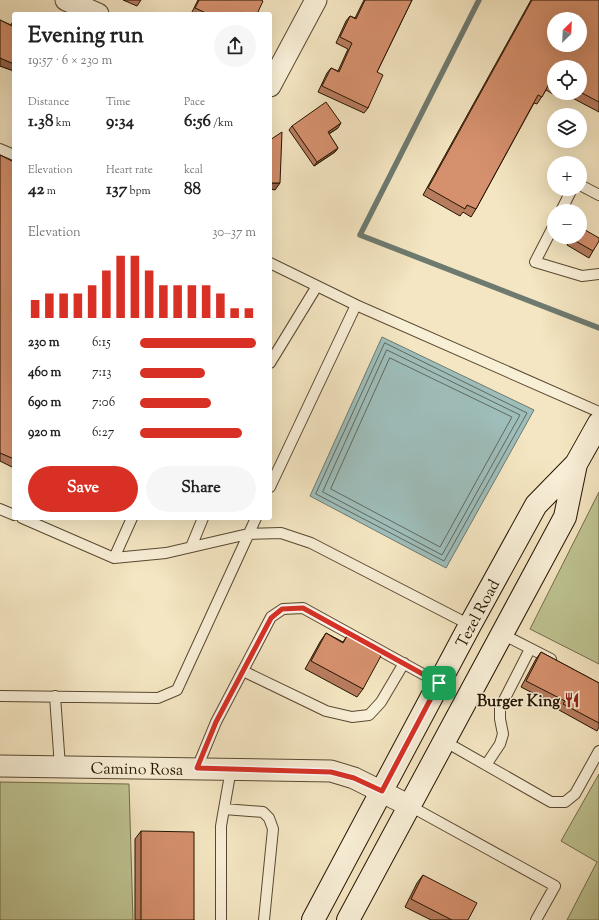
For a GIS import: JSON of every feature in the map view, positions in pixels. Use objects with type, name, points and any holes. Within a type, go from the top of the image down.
[{"type":"main road","name":"Tezel Road","points":[[313,920],[470,625],[536,505],[576,464],[599,423]]},
{"type":"main road","name":"Tezel Road","points":[[353,918],[444,741],[565,517],[576,464]]},
{"type":"street","points":[[66,0],[93,12]]},
{"type":"street","points":[[272,82],[316,0]]},
{"type":"street","name":"Camino Rosa","points":[[0,766],[197,768],[331,772],[354,778],[410,806]]},
{"type":"lane","points":[[0,149],[12,154]]},
{"type":"lane","points":[[587,189],[599,195]]},
{"type":"lane","points":[[547,239],[535,262],[582,276],[599,274]]},
{"type":"lane","points":[[272,264],[356,305],[599,412]]},
{"type":"lane","points":[[272,360],[317,286]]},
{"type":"lane","points":[[272,484],[356,305]]},
{"type":"lane","points":[[0,509],[12,514]]},
{"type":"lane","points":[[27,520],[114,558],[166,553],[248,534],[281,533],[311,543],[470,625]]},
{"type":"lane","points":[[114,558],[131,520]]},
{"type":"lane","points":[[191,547],[202,520]]},
{"type":"lane","points":[[0,696],[158,698],[177,690],[255,520]]},
{"type":"lane","points":[[197,768],[216,722],[271,618],[282,609],[303,608],[439,683]]},
{"type":"lane","points":[[502,634],[558,663]]},
{"type":"lane","points":[[486,765],[500,744],[503,734],[500,719],[500,708],[530,649]]},
{"type":"lane","points":[[243,671],[326,711],[352,717],[369,715],[381,702],[404,663]]},
{"type":"lane","points":[[55,696],[60,767]]},
{"type":"lane","points":[[444,741],[552,802],[565,802],[575,794],[599,751]]},
{"type":"lane","points":[[221,920],[221,826],[231,769]]},
{"type":"lane","points":[[410,806],[555,886],[536,920]]},
{"type":"lane","points":[[224,809],[263,812],[269,818],[274,828],[264,920]]},
{"type":"green space","points":[[599,492],[599,664],[530,629]]},
{"type":"green space","points":[[599,774],[599,920],[567,920],[597,862],[561,841]]},
{"type":"green space","points":[[0,782],[129,784],[133,920],[0,920]]},
{"type":"water","points":[[382,337],[534,410],[446,568],[310,496]]},
{"type":"building","points":[[199,0],[263,1],[258,12],[204,12],[195,8]]},
{"type":"building","points":[[365,0],[412,0],[377,72],[383,75],[368,108],[322,86],[331,68],[339,72],[352,43],[340,37],[350,16],[356,19]]},
{"type":"building","points":[[532,0],[599,0],[599,102],[587,96],[587,60],[547,60],[547,88],[542,97],[538,95],[476,209],[467,205],[465,209],[428,188]]},
{"type":"building","points":[[0,20],[12,26],[12,63],[0,58]]},
{"type":"building","points":[[326,102],[341,123],[328,132],[338,148],[317,162],[292,126]]},
{"type":"building","points":[[282,132],[280,183],[272,183],[272,139]]},
{"type":"building","points":[[0,155],[12,161],[12,458],[0,453]]},
{"type":"building","points":[[587,231],[599,238],[599,241],[593,251],[581,244],[587,244]]},
{"type":"building","points":[[326,633],[343,643],[347,636],[382,654],[363,689],[311,661]]},
{"type":"building","name":"Burger King","points":[[541,652],[599,683],[599,723],[563,704],[565,701],[526,681]]},
{"type":"building","points":[[141,831],[194,832],[194,920],[141,920]]},
{"type":"building","points":[[423,875],[477,903],[468,920],[452,920],[411,899]]},
{"type":"waterway","points":[[479,0],[360,235],[599,328]]},
{"type":"place","name":"Burger King","points":[[572,700]]},
{"type":"route","points":[[303,608],[439,683],[382,791],[354,778],[331,772],[312,770],[197,768],[216,722],[271,618],[282,609],[303,608]]}]
